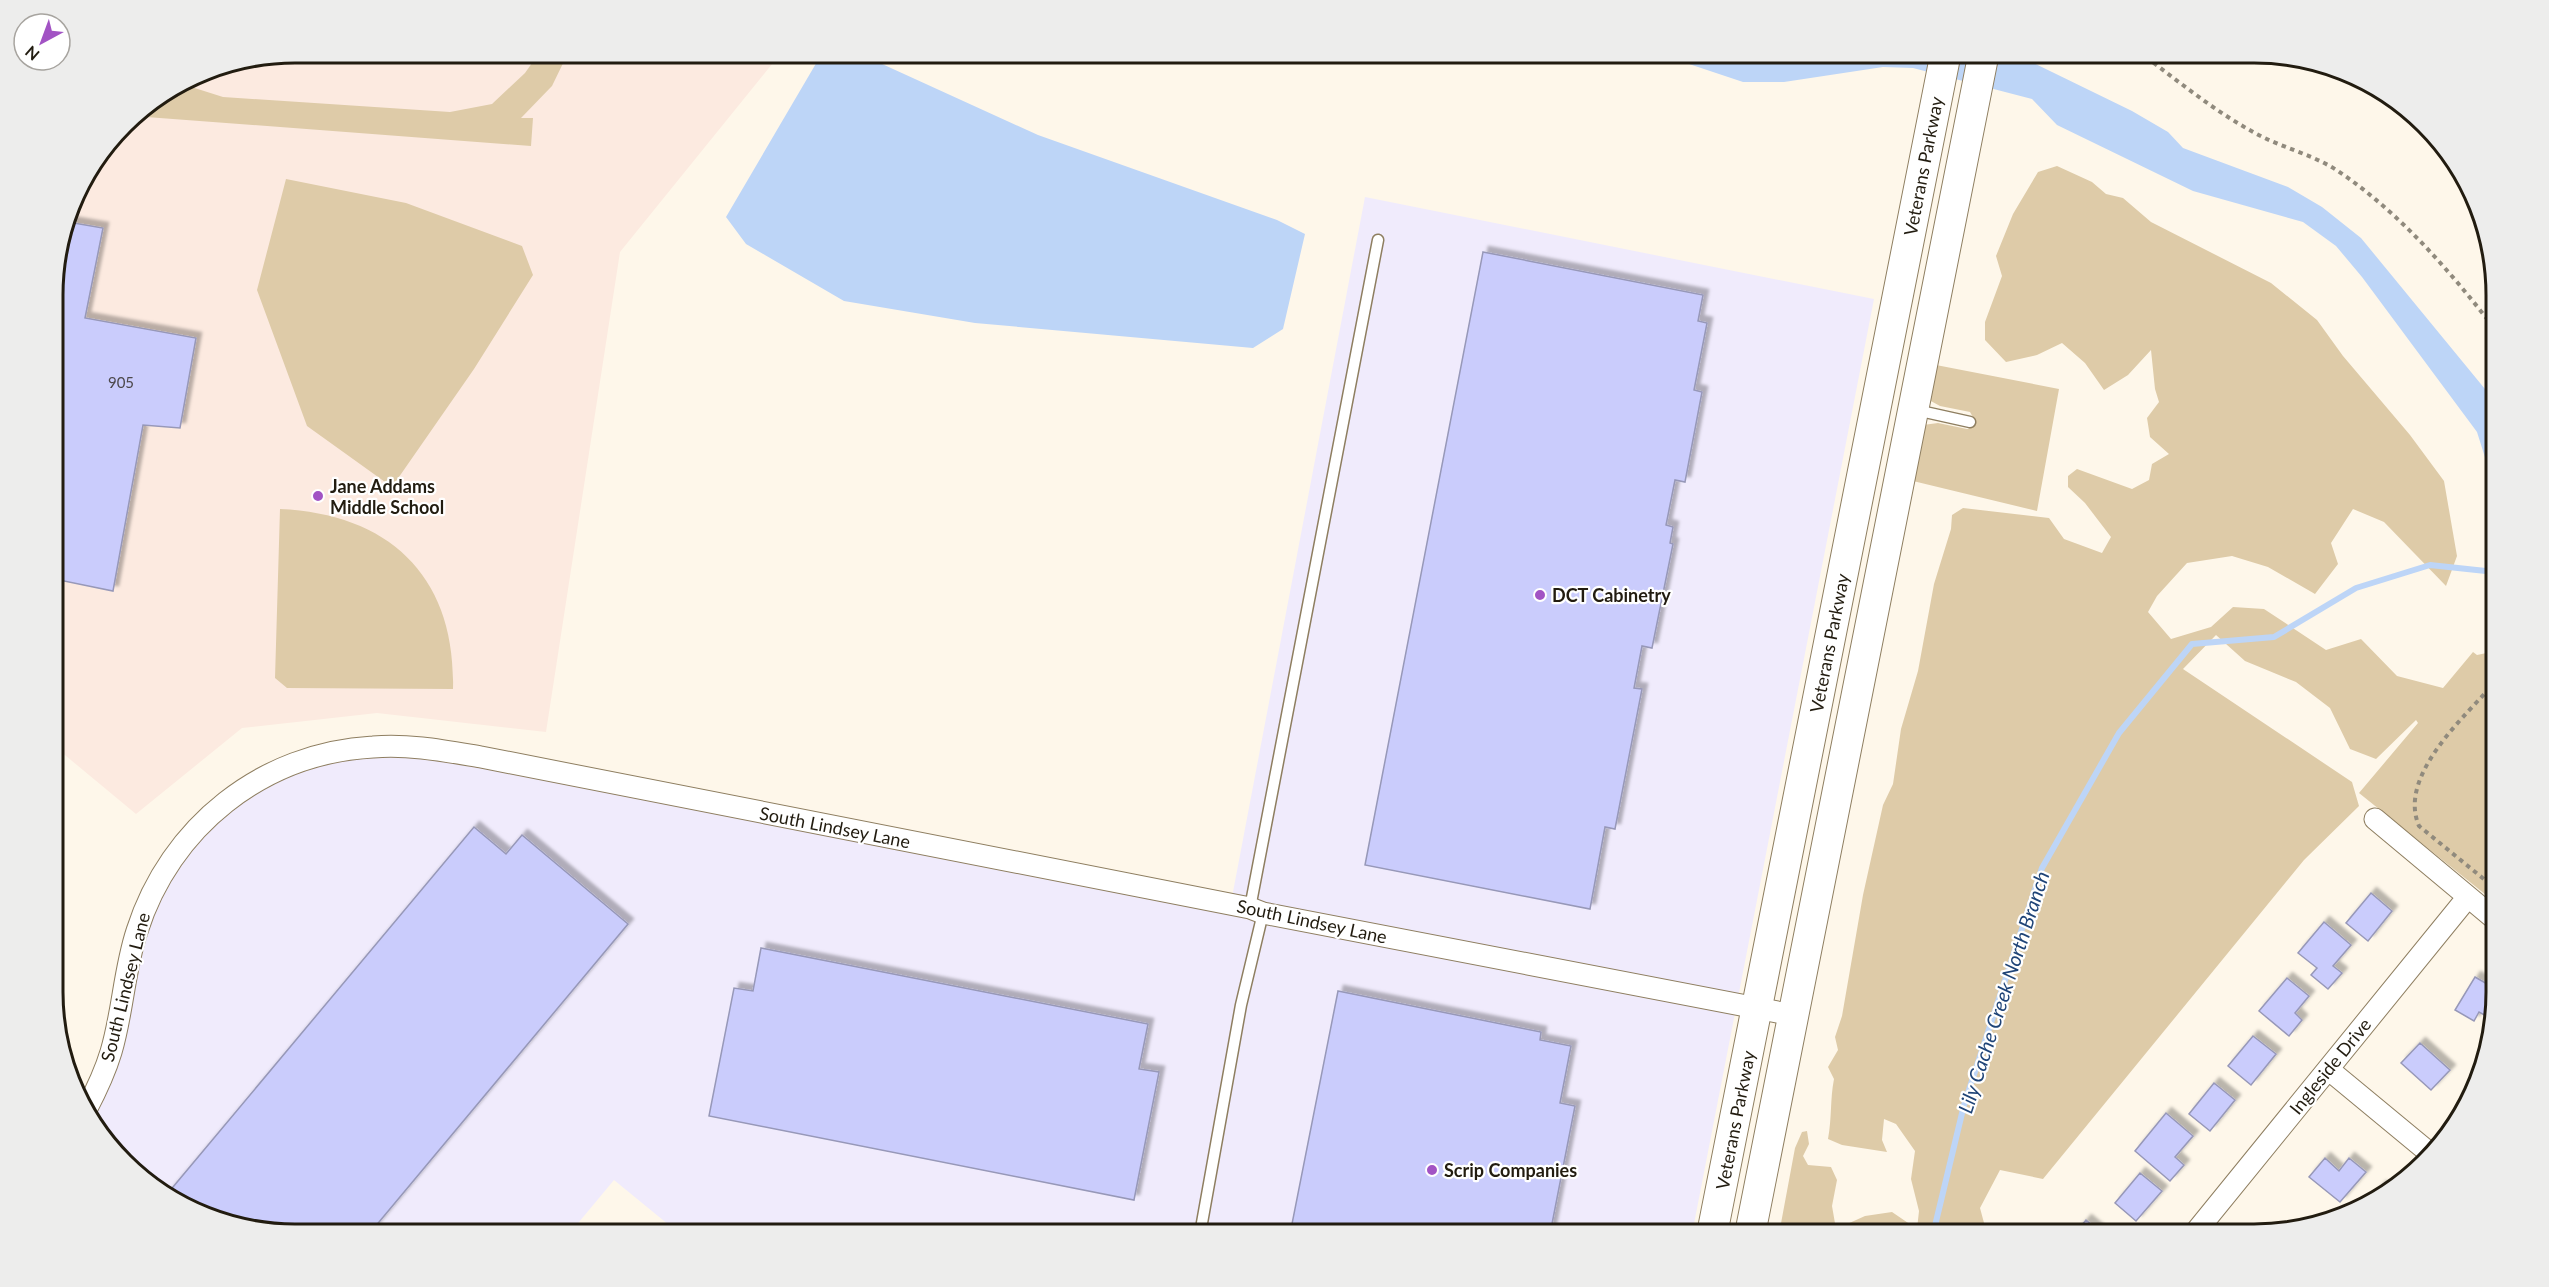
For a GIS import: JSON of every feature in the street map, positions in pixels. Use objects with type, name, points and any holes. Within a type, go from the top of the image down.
[{"type":"main road","name":"Veterans Parkway","points":[[1714,1224],[1944,63]]},
{"type":"main road","name":"Veterans Parkway","points":[[1752,1224],[1982,63]]},
{"type":"street","name":"South Lindsey Lane","points":[[91,1101],[101,1081],[111,1050],[139,925],[148,897],[172,857],[208,816],[244,789],[274,771],[339,752],[372,747],[415,747],[457,753],[1793,1015]]},
{"type":"street","points":[[2375,819],[2486,912]]},
{"type":"street","name":"Ingleside Drive","points":[[2202,1224],[2467,898]]},
{"type":"street","points":[[2328,1069],[2425,1149]]},
{"type":"lane","points":[[1202,1224],[1256,911],[1378,240]]},
{"type":"lane","points":[[1912,410],[1970,422]]},
{"type":"path","points":[[2154,63],[2229,118],[2257,134],[2318,159],[2368,194],[2409,230],[2451,273],[2486,318]]},
{"type":"path","points":[[2486,693],[2435,752],[2422,773],[2414,793],[2414,815],[2419,826],[2486,881]]},
{"type":"shaded area","name":"Jane Addams Middle School","points":[[280,63],[773,63],[620,252],[546,732],[377,713],[242,728],[136,814],[63,753],[63,280],[67,250],[81,206],[102,166],[121,142],[154,111],[193,87],[235,71]]},
{"type":"shaded area","points":[[532,63],[563,63],[552,86],[521,118],[533,118],[531,146],[147,117],[166,102],[192,87],[223,97],[450,112],[492,104],[525,73]]},
{"type":"shaded area","points":[[2057,166],[2092,182],[2106,194],[2123,198],[2151,222],[2271,283],[2317,320],[2343,356],[2410,435],[2444,481],[2457,556],[2446,586],[2384,522],[2353,509],[2331,543],[2338,564],[2315,594],[2268,567],[2232,556],[2187,563],[2157,596],[2148,612],[2171,639],[2211,627],[2233,607],[2264,609],[2326,650],[2361,639],[2397,676],[2443,688],[2473,652],[2477,655],[2486,653],[2486,895],[2359,793],[2418,723],[2416,720],[2376,759],[2350,749],[2330,708],[2296,682],[2245,661],[2216,635],[2183,669],[2352,782],[2359,806],[2304,860],[2043,1179],[2000,1170],[1980,1208],[1984,1224],[1918,1224],[1919,1211],[1911,1179],[1915,1151],[1896,1124],[1884,1119],[1882,1140],[1887,1152],[1842,1145],[1828,1139],[1834,1079],[1828,1067],[1838,1050],[1835,1037],[1842,1016],[1863,895],[1883,805],[1893,784],[1901,729],[1918,671],[1934,584],[1951,529],[1952,515],[1963,508],[2049,518],[2064,539],[2102,553],[2111,537],[2085,503],[2068,487],[2068,476],[2077,469],[2132,489],[2149,480],[2152,464],[2169,454],[2150,437],[2147,418],[2159,402],[2155,389],[2151,350],[2128,375],[2104,390],[2085,363],[2062,343],[2037,355],[2006,362],[1985,340],[1985,322],[2002,276],[1996,256],[2013,214],[2038,172]]},
{"type":"shaded area","points":[[286,179],[406,203],[522,246],[533,275],[474,369],[392,487],[307,426],[257,290]]},
{"type":"shaded area","points":[[1365,197],[1874,299],[1694,1224],[668,1224],[614,1180],[577,1224],[280,1224],[250,1220],[221,1212],[179,1193],[131,1156],[96,1111],[109,1088],[122,1043],[145,927],[164,887],[199,838],[243,801],[287,777],[340,760],[405,755],[476,766],[1229,913]]},
{"type":"shaded area","points":[[1936,365],[2059,389],[2037,511],[1913,481],[1923,425],[1938,423],[1967,429],[1973,427],[1974,419],[1970,412],[1940,406],[1929,400]]},
{"type":"shaded area","points":[[280,509],[319,514],[354,523],[384,539],[409,559],[429,584],[443,614],[451,649],[453,689],[287,688],[275,678]]},
{"type":"shaded area","points":[[1807,1131],[1809,1144],[1803,1156],[1808,1165],[1831,1167],[1837,1180],[1832,1206],[1835,1224],[1781,1224],[1795,1148],[1802,1132]]},
{"type":"shaded area","points":[[1892,1212],[1910,1224],[1847,1224],[1865,1216]]},
{"type":"water","points":[[816,63],[880,63],[1038,135],[1277,220],[1305,234],[1283,329],[1253,348],[975,323],[844,301],[746,244],[726,217]]},
{"type":"water","points":[[1686,63],[2033,63],[2132,111],[2168,132],[2183,148],[2288,187],[2322,207],[2361,238],[2486,390],[2486,460],[2477,432],[2362,277],[2336,246],[2303,222],[2193,191],[2057,125],[2032,99],[1913,68],[1883,67],[1784,82],[1743,82]]},
{"type":"building","points":[[74,223],[103,228],[85,318],[196,338],[180,428],[143,425],[113,591],[63,581],[63,280],[67,250]]},
{"type":"building","name":"DCT Cabinetry","points":[[1483,252],[1703,295],[1698,321],[1707,323],[1694,390],[1702,392],[1685,482],[1675,480],[1666,525],[1673,527],[1670,543],[1673,544],[1652,648],[1642,646],[1634,688],[1642,689],[1615,829],[1605,827],[1590,909],[1365,865]]},
{"type":"building","points":[[474,827],[506,854],[522,835],[628,924],[377,1224],[280,1224],[250,1220],[206,1206],[172,1189]]},
{"type":"building","points":[[2371,893],[2392,911],[2368,941],[2346,923]]},
{"type":"building","points":[[2324,922],[2351,945],[2333,966],[2342,973],[2328,989],[2311,975],[2317,968],[2298,953]]},
{"type":"building","points":[[761,948],[1148,1024],[1139,1069],[1159,1072],[1134,1200],[709,1116],[734,988],[753,991]]},
{"type":"building","points":[[2475,977],[2486,983],[2485,1015],[2479,1012],[2474,1021],[2455,1010]]},
{"type":"building","points":[[2287,978],[2309,996],[2295,1013],[2302,1020],[2289,1036],[2259,1011]]},
{"type":"building","name":"Scrip Companies","points":[[1338,991],[1541,1032],[1540,1040],[1571,1046],[1560,1103],[1575,1106],[1552,1224],[1292,1224]]},
{"type":"building","points":[[2253,1036],[2276,1054],[2251,1085],[2228,1066]]},
{"type":"building","points":[[2420,1043],[2450,1070],[2431,1090],[2401,1063]]},
{"type":"building","points":[[2214,1083],[2235,1100],[2210,1131],[2189,1114]]},
{"type":"building","points":[[2166,1113],[2193,1136],[2175,1157],[2184,1165],[2170,1181],[2135,1151]]},
{"type":"building","points":[[2325,1158],[2339,1171],[2349,1158],[2366,1172],[2340,1202],[2309,1177]]},
{"type":"building","points":[[2140,1173],[2162,1191],[2136,1221],[2115,1203]]},
{"type":"waterway","name":"Lily Cache Creek North Branch","points":[[1935,1224],[1964,1105],[2042,868],[2119,733],[2192,644],[2274,637],[2356,588],[2430,565],[2486,571]]},
{"type":"place","name":"Jane Addams Middle School","points":[[318,496]]},
{"type":"place","name":"DCT Cabinetry","points":[[1540,595]]},
{"type":"place","name":"Scrip Companies","points":[[1432,1170]]}]
